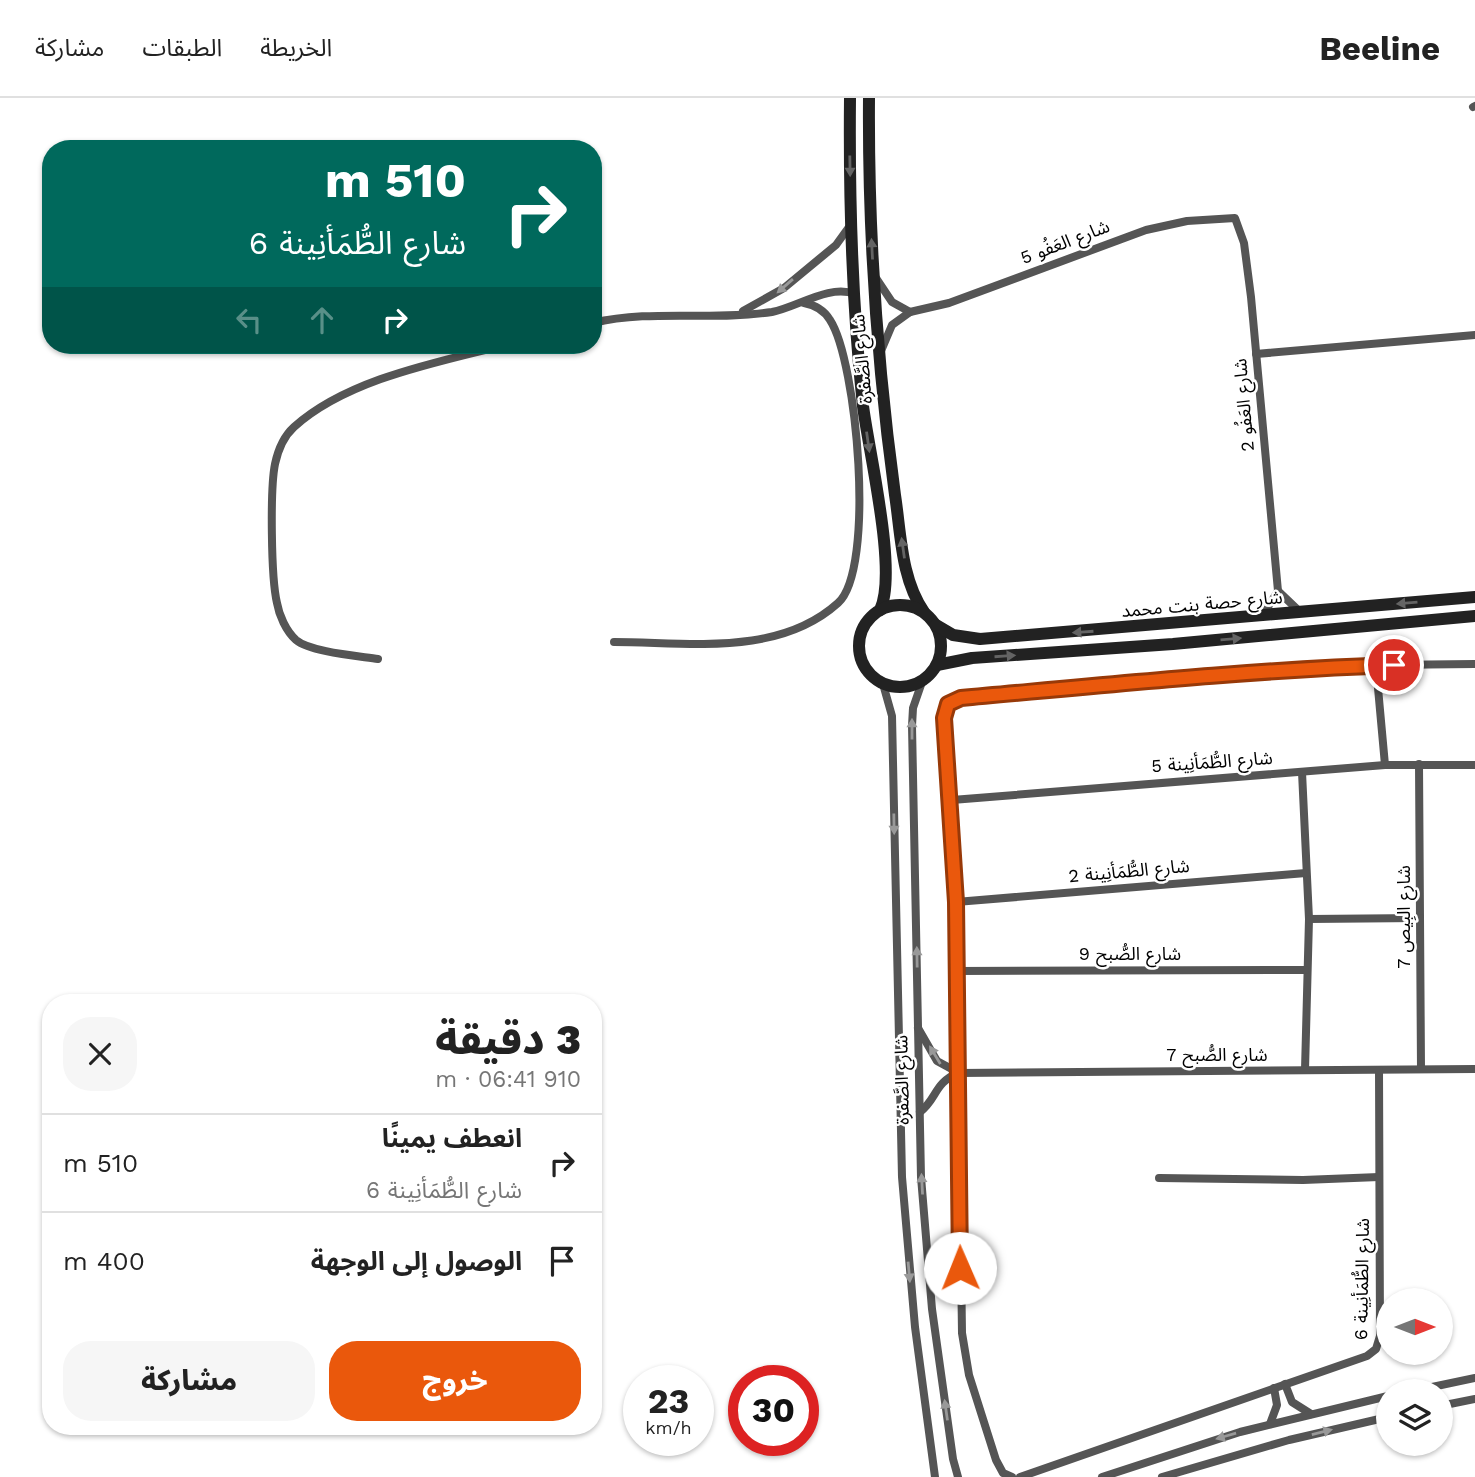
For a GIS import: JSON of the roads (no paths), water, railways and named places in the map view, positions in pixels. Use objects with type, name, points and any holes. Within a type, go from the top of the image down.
[{"type":"street","name":"شارع الصَّفرة","points":[[849,98],[851,223],[863,406],[887,576],[886,597],[880,610]]},
{"type":"street","name":"شارع الصَّفرة","points":[[869,98],[873,274],[878,357],[907,574],[924,612]]},
{"type":"street","name":"شارع العَفُو 5","points":[[910,312],[949,303],[1146,230],[1187,221],[1235,218]]},
{"type":"street","name":"شارع العَفُو 2","points":[[1235,218],[1244,243],[1278,590]]},
{"type":"street","points":[[737,314],[783,288],[839,242],[851,223]]},
{"type":"street","points":[[873,274],[892,302],[910,312],[892,325],[878,357]]},
{"type":"street","points":[[602,322],[642,315],[772,312],[834,291],[855,294]]},
{"type":"street","points":[[614,642],[741,642],[779,637],[825,613],[847,592],[856,552],[860,497],[849,378],[844,352],[832,321],[819,308],[804,303]]},
{"type":"street","points":[[1256,354],[1475,335]]},
{"type":"street","points":[[379,659],[308,646],[296,639],[282,620],[274,585],[274,473],[280,447],[301,422],[359,389],[418,366],[468,354]]},
{"type":"street","points":[[1262,616],[1278,590],[1302,612]]},
{"type":"street","name":"شارع حصة بنت محمد","points":[[936,625],[953,635],[980,639],[1475,597]]},
{"type":"street","points":[[898,605],[924,612],[936,625],[942,645],[937,665],[922,682],[899,688],[883,684],[866,669],[859,645],[863,629],[880,610],[898,605]]},
{"type":"street","name":"شارع حصة بنت محمد","points":[[937,665],[981,657],[1173,644],[1475,616]]},
{"type":"street","points":[[1012,1477],[1003,1473],[996,1461],[969,1376],[963,1347],[956,902],[952,800],[944,714],[948,704],[958,699],[1163,680],[1376,666],[1475,664]]},
{"type":"street","points":[[1376,666],[1385,765]]},
{"type":"street","name":"شارع الصَّفرة","points":[[922,682],[915,699],[912,726],[922,1189],[931,1295],[953,1459],[958,1477]]},
{"type":"street","name":"شارع الصَّفرة","points":[[883,684],[893,725],[904,1216],[915,1327],[935,1477]]},
{"type":"street","name":"شارع البِيص 7","points":[[1419,764],[1420,1069]]},
{"type":"street","name":"شارع الطُّمَأنِينة 5","points":[[952,800],[1385,765],[1475,765]]},
{"type":"street","points":[[1303,772],[1309,919],[1305,970],[1305,1070]]},
{"type":"street","name":"شارع الطُّمَأنِينة 2","points":[[956,902],[1306,873]]},
{"type":"street","points":[[1309,919],[1420,918]]},
{"type":"street","name":"شارع الصُّبح 9","points":[[956,971],[1305,970]]},
{"type":"street","points":[[918,1028],[937,1061],[959,1073]]},
{"type":"street","name":"شارع الصُّبح 7","points":[[959,1073],[1475,1069]]},
{"type":"street","name":"شارع الطُّمَأنِينة 6","points":[[1020,1477],[1367,1356],[1378,1345],[1379,1070]]},
{"type":"street","points":[[920,1112],[928,1106],[940,1084],[959,1073]]},
{"type":"street","points":[[1159,1178],[1303,1180],[1379,1177]]},
{"type":"street","points":[[1453,1383],[1475,1378]]},
{"type":"street","points":[[1285,1384],[1292,1402],[1311,1414]]},
{"type":"street","points":[[1270,1424],[1277,1405],[1274,1388]]},
{"type":"street","points":[[1101,1477],[1270,1424],[1376,1399]]},
{"type":"street","points":[[1453,1403],[1475,1399]]},
{"type":"street","points":[[1162,1477],[1289,1440],[1376,1420]]}]
